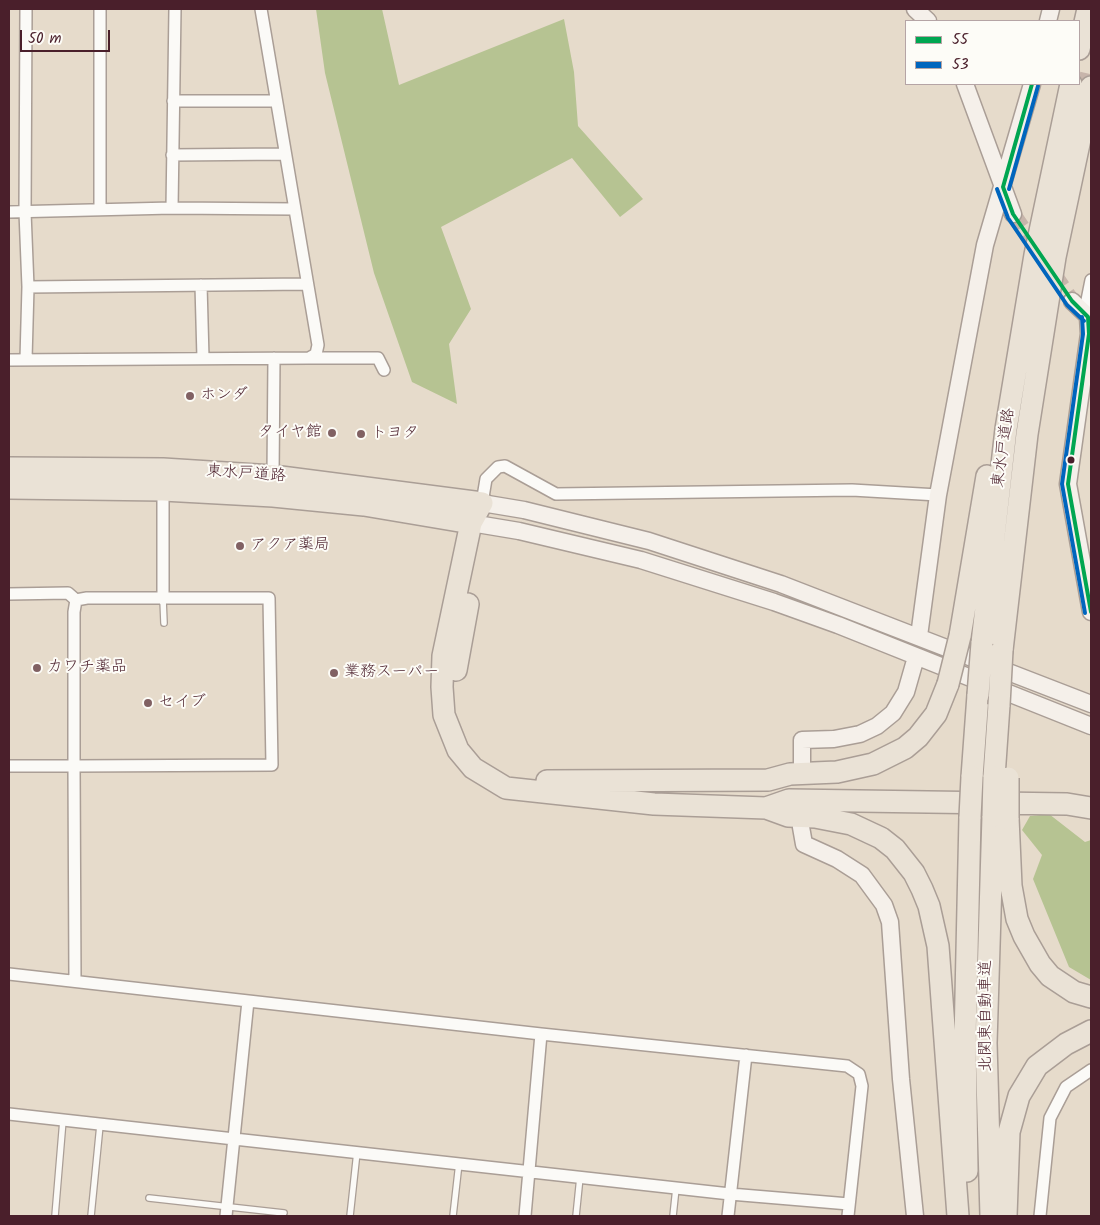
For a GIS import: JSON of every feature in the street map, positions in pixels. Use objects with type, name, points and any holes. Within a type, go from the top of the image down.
[{"type":"highway","points":[[1080,45],[1088,9]]},
{"type":"highway","name":"東水戸道路","points":[[970,817],[982,643],[1006,430],[1035,255],[1071,85]]},
{"type":"highway","name":"東水戸道路","points":[[1001,817],[1004,707],[1016,517],[1055,258],[1091,87]]},
{"type":"highway","points":[[482,503],[457,661],[454,700],[456,714],[466,740],[484,761],[506,775],[529,782],[768,780],[790,774],[855,769],[889,758],[905,748],[927,726],[936,714],[948,684],[960,636],[996,425],[1035,255]]},
{"type":"highway","name":"東水戸道路","points":[[9,468],[163,470],[273,476],[482,503]]},
{"type":"highway","name":"東水戸道路","points":[[9,488],[163,490],[273,496],[355,504],[440,516],[478,524]]},
{"type":"highway","points":[[478,524],[446,643],[442,687],[442,702],[447,727],[458,750],[473,768],[494,783],[518,790],[654,804],[766,808],[788,816],[836,820],[866,829],[895,849],[914,872],[929,906],[938,946],[958,1216]]},
{"type":"highway","points":[[768,780],[790,790],[1068,793],[1091,796]]},
{"type":"highway","points":[[766,808],[789,800],[1067,804],[1091,808]]},
{"type":"highway","name":"北関東自動車道","points":[[969,1216],[965,1041],[970,817]]},
{"type":"highway","points":[[1001,817],[1017,919],[1024,936],[1040,964],[1050,976],[1074,992],[1091,997]]},
{"type":"highway","name":"北関東自動車道","points":[[991,1216],[986,1043],[1001,817]]},
{"type":"highway","points":[[1006,1216],[1009,1132],[1019,1096],[1038,1066],[1066,1044],[1091,1031]]},
{"type":"street","points":[[26,9],[25,212],[28,287],[26,359]]},
{"type":"street","points":[[100,9],[100,209]]},
{"type":"street","points":[[172,208],[175,9]]},
{"type":"street","points":[[261,9],[275,102],[318,345],[316,354],[309,358]]},
{"type":"street","points":[[915,9],[927,20]]},
{"type":"street","points":[[965,85],[1013,214]]},
{"type":"street","points":[[919,636],[938,495],[985,246],[1032,85]]},
{"type":"street","points":[[173,101],[275,102]]},
{"type":"street","points":[[172,155],[284,154]]},
{"type":"street","points":[[9,212],[172,208],[294,210]]},
{"type":"street","points":[[1091,280],[1088,300],[1089,334],[1068,484],[1091,612]]},
{"type":"street","points":[[28,287],[306,284]]},
{"type":"street","points":[[201,286],[203,358]]},
{"type":"street","points":[[1072,301],[1090,318]]},
{"type":"street","points":[[273,476],[274,358]]},
{"type":"street","points":[[9,360],[378,358],[384,370]]},
{"type":"street","points":[[938,495],[852,490],[556,494],[505,466],[498,467],[486,479],[482,503],[524,510],[649,541],[781,584],[1091,704]]},
{"type":"street","points":[[162,599],[163,490]]},
{"type":"street","points":[[478,524],[520,531],[641,560],[801,612],[1091,726]]},
{"type":"street","points":[[9,594],[68,594],[76,600],[87,598],[269,598],[272,765],[9,766]]},
{"type":"street","points":[[75,981],[74,612],[76,600]]},
{"type":"street","points":[[802,766],[802,740],[834,739],[860,734],[877,726],[893,713],[906,692],[916,657]]},
{"type":"street","points":[[801,827],[804,844],[837,859],[862,875],[884,905],[890,922],[915,1216]]},
{"type":"street","points":[[9,974],[541,1034],[847,1066],[859,1074],[862,1086],[848,1210],[730,1194],[529,1171],[9,1114]]},
{"type":"street","points":[[227,1212],[248,1001]]},
{"type":"street","points":[[525,1216],[541,1034]]},
{"type":"street","points":[[728,1216],[746,1055]]},
{"type":"street","points":[[1040,1216],[1050,1118],[1066,1087],[1091,1070]]},
{"type":"lane","points":[[162,599],[164,624]]},
{"type":"lane","points":[[55,1216],[63,1120]]},
{"type":"lane","points":[[91,1216],[100,1125]]},
{"type":"lane","points":[[350,1216],[357,1152]]},
{"type":"lane","points":[[453,1216],[459,1163]]},
{"type":"lane","points":[[576,1216],[580,1177]]},
{"type":"lane","points":[[674,1216],[676,1188]]},
{"type":"lane","points":[[149,1198],[227,1212],[284,1213]]},
{"type":"green space","points":[[316,9],[382,9],[399,85],[564,19],[574,72],[578,126],[643,199],[620,217],[572,158],[441,227],[471,309],[449,344],[457,404],[412,382],[374,273],[325,73]]},
{"type":"green space","points":[[1049,814],[1085,842],[1091,840],[1091,980],[1069,967],[1033,879],[1042,855],[1022,830],[1030,816]]},
{"type":"tunnel","points":[[1080,77],[1091,80]]},
{"type":"tunnel","points":[[1013,214],[1072,301]]},
{"type":"transit line","name":"55","points":[[1003,187],[1032,85]]},
{"type":"transit line","name":"53","points":[[1009,189],[1038,86]]},
{"type":"transit line","name":"55","points":[[1003,187],[1013,214],[1072,301],[1088,317]]},
{"type":"transit line","name":"53","points":[[997,189],[1008,218],[1067,305],[1084,321]]},
{"type":"transit line","name":"53","points":[[1082,317],[1083,334],[1062,484],[1085,613]]},
{"type":"transit line","name":"55","points":[[1088,317],[1089,334],[1068,484],[1091,612]]},
{"type":"place","name":"ホンダ","points":[[190,396]]},
{"type":"place","name":"タイヤ館","points":[[332,433]]},
{"type":"place","name":"トヨタ","points":[[361,434]]},
{"type":"place","name":"アクア薬局","points":[[240,546]]},
{"type":"place","name":"カワチ薬品","points":[[37,668]]},
{"type":"place","name":"業務スーパー","points":[[334,673]]},
{"type":"place","name":"セイブ","points":[[148,703]]}]
